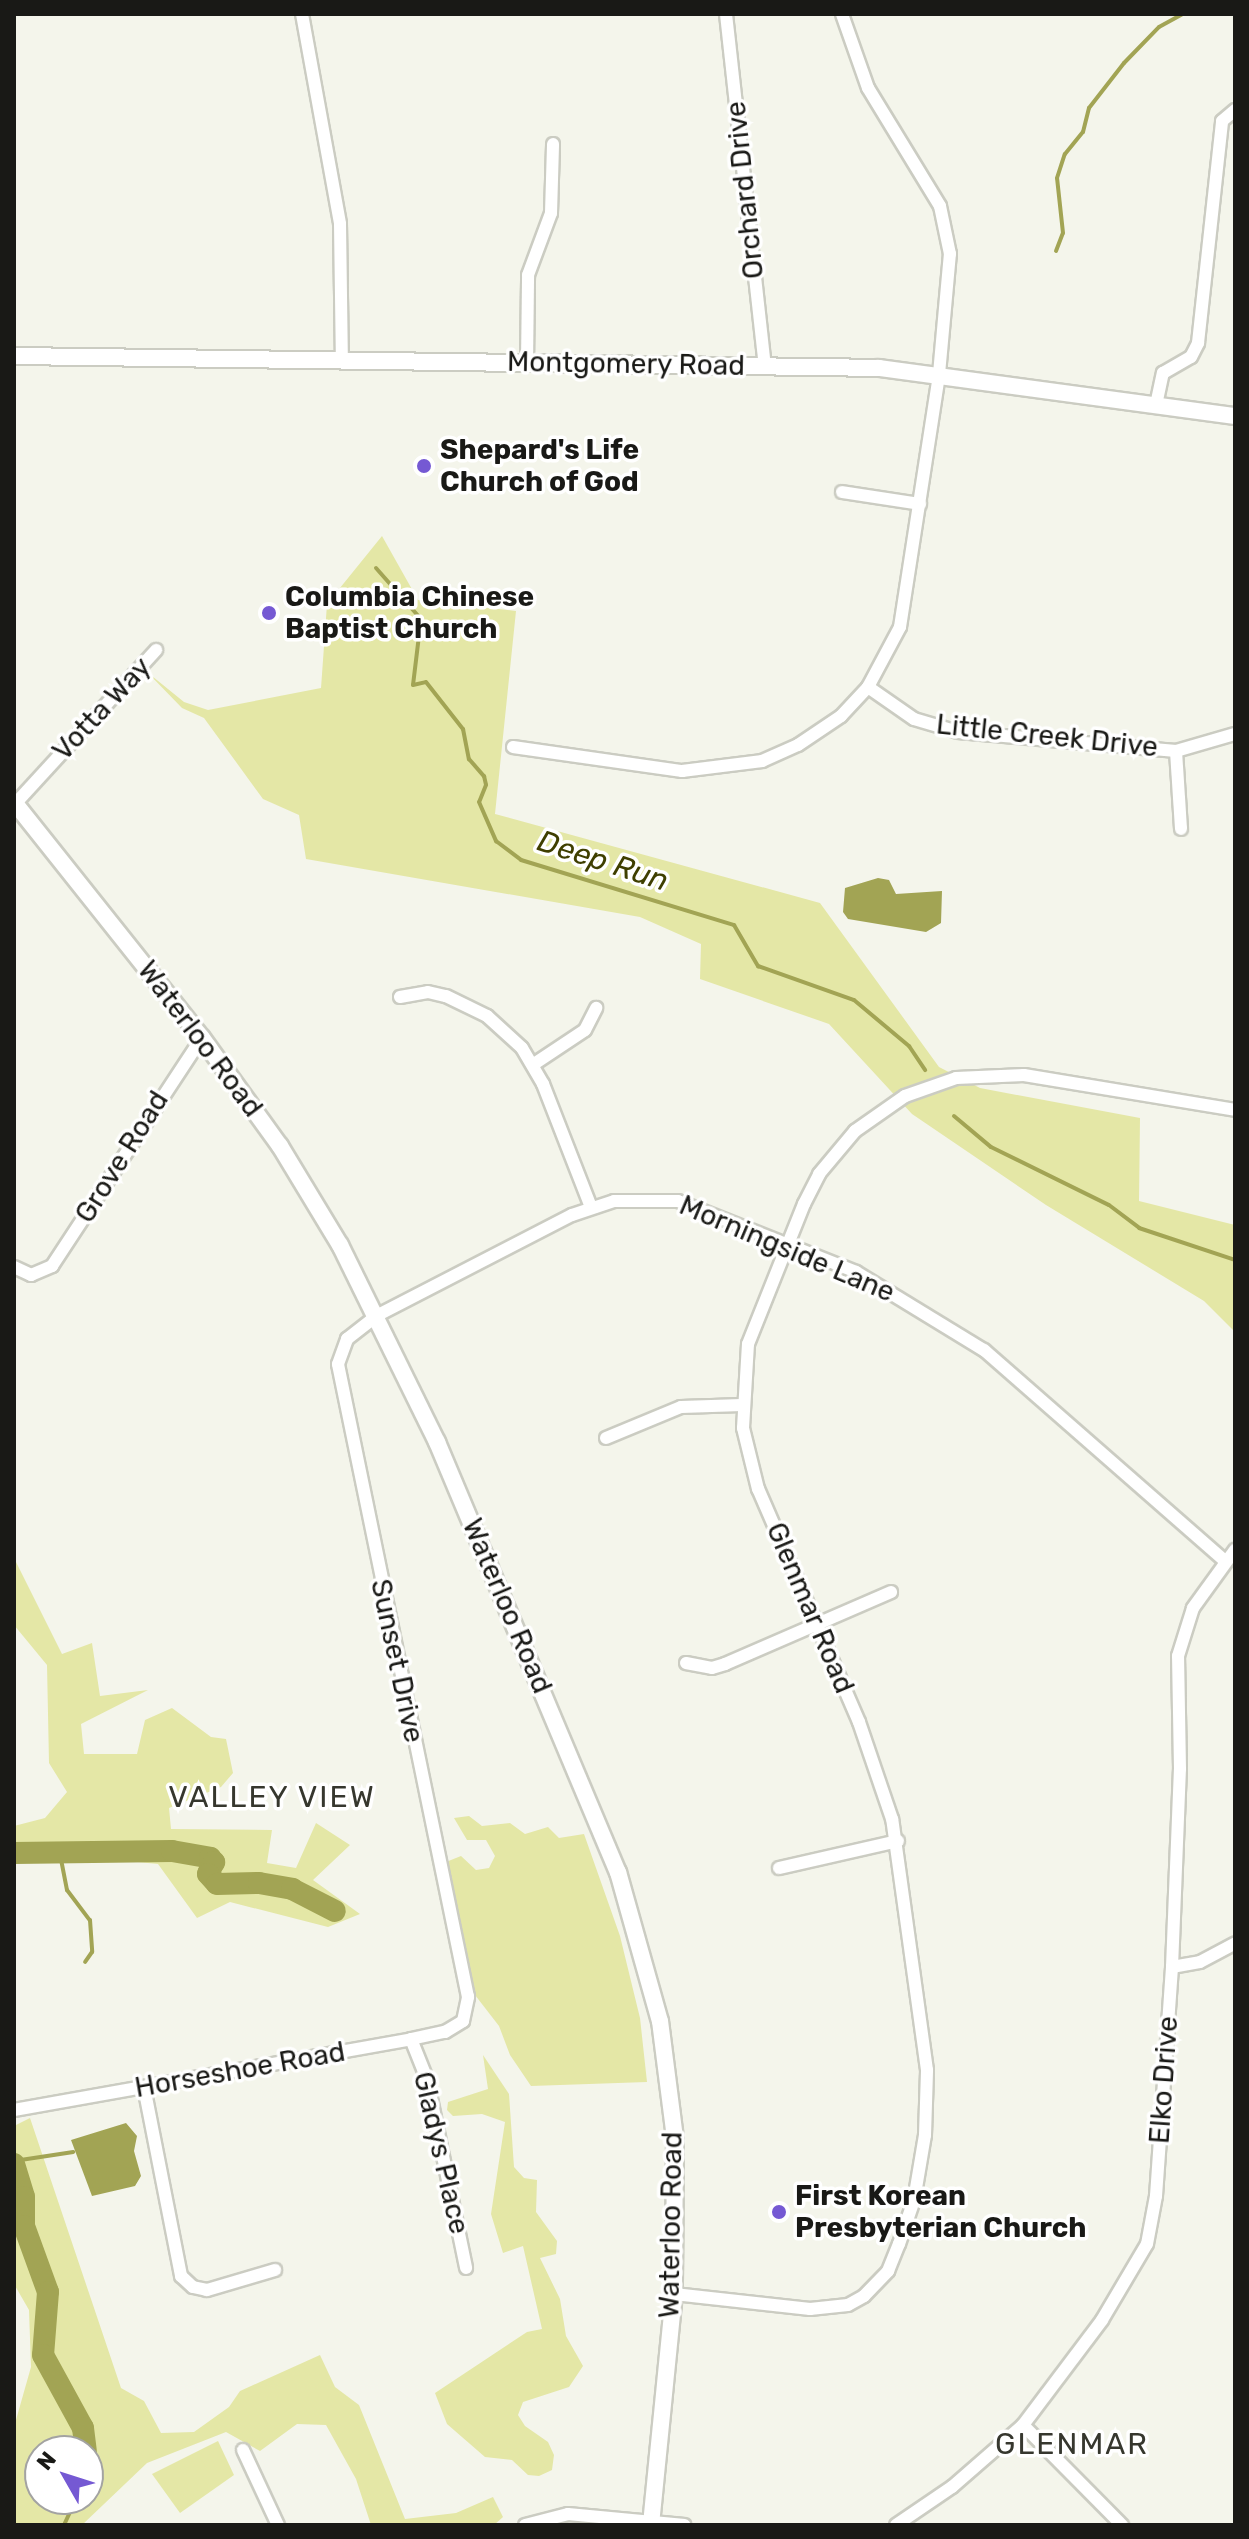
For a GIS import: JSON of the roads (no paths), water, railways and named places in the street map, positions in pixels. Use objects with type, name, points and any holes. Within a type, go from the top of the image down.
[{"type":"main road","name":"Montgomery Road","points":[[14,356],[765,366],[939,374],[1235,416]]},
{"type":"main road","name":"Waterloo Road","points":[[15,803],[202,1038],[280,1146],[378,1315],[594,1809],[635,1922],[660,2021],[675,2138],[674,2294],[652,2523]]},
{"type":"street","name":"Orchard Drive","points":[[726,14],[765,366]]},
{"type":"street","points":[[513,747],[652,768],[722,770],[762,761],[798,745],[841,716],[868,687],[900,627],[951,281],[947,228],[929,183],[868,88],[842,14]]},
{"type":"street","points":[[305,18],[340,224],[342,361]]},
{"type":"street","points":[[1156,405],[1163,373],[1191,357],[1198,343],[1222,121],[1235,110]]},
{"type":"street","points":[[527,363],[528,275],[551,213],[553,144]]},
{"type":"street","points":[[842,492],[920,504]]},
{"type":"street","name":"Votta Way","points":[[15,803],[156,650]]},
{"type":"street","name":"Little Creek Drive","points":[[868,687],[914,719],[958,732],[1176,751],[1235,734]]},
{"type":"street","points":[[1176,751],[1181,829]]},
{"type":"street","points":[[400,997],[428,992],[467,1005],[505,1031],[534,1064],[591,1207]]},
{"type":"street","points":[[534,1064],[585,1030],[596,1008]]},
{"type":"street","name":"Grove Road","points":[[14,1267],[40,1275],[63,1251],[202,1038]]},
{"type":"street","name":"Glenmar Road","points":[[674,2294],[830,2308],[864,2296],[888,2271],[914,2200],[927,2100],[898,1841],[864,1734],[750,1466],[742,1405],[748,1344],[787,1243],[835,1152],[879,1111],[930,1086],[989,1074],[1024,1075],[1235,1110]]},
{"type":"street","name":"Morningside Lane","points":[[378,1315],[591,1207],[636,1198],[678,1201],[787,1243],[899,1295],[984,1350],[1225,1561]]},
{"type":"street","name":"Sunset Drive","points":[[378,1315],[347,1339],[338,1364],[468,1997],[463,2021]]},
{"type":"street","points":[[606,1438],[681,1407],[742,1405]]},
{"type":"street","name":"Elko Drive","points":[[896,2525],[952,2487],[1023,2425],[1102,2320],[1147,2244],[1156,2196],[1172,1967],[1180,1769],[1178,1656],[1193,1608],[1235,1550]]},
{"type":"street","points":[[686,1663],[712,1668],[891,1592]]},
{"type":"street","points":[[779,1868],[898,1841]]},
{"type":"street","points":[[1172,1967],[1200,1962],[1235,1943]]},
{"type":"street","name":"Horseshoe Road","points":[[14,2110],[411,2039],[445,2032],[463,2021]]},
{"type":"street","name":"Gladys Place","points":[[411,2039],[427,2079],[466,2268]]},
{"type":"street","points":[[144,2087],[181,2276],[193,2287],[207,2290],[275,2270]]},
{"type":"street","points":[[1023,2425],[1122,2525]]},
{"type":"street","points":[[243,2450],[278,2525]]},
{"type":"street","points":[[525,2525],[568,2514],[684,2525]]},
{"type":"waterway","points":[[1056,251],[1063,233],[1057,178],[1065,154],[1083,132],[1089,108],[1124,63],[1159,27],[1182,14]]},
{"type":"waterway","name":"Deep Run","points":[[376,568],[421,619],[413,685],[426,682],[463,729],[469,759],[484,776],[486,785],[479,802],[496,841],[521,860],[734,925],[758,966],[854,1000],[909,1046],[925,1070]]},
{"type":"waterway","name":"Deep Run","points":[[954,1116],[991,1147],[1109,1205],[1139,1228],[1235,1260]]},
{"type":"waterway","points":[[59,1849],[67,1890],[90,1920],[92,1952],[85,1962]]},
{"type":"waterway","points":[[14,1853],[172,1851],[210,1858],[214,1862],[208,1874],[217,1884],[259,1883],[292,1889],[335,1911]]},
{"type":"waterway","points":[[14,2161],[73,2152]]},
{"type":"waterway","points":[[14,2164],[24,2197],[24,2226],[48,2292],[43,2355],[84,2435]]},
{"type":"waterway","points":[[64,2525],[69,2515]]},
{"type":"place","name":"Shepard's Life Church of God","points":[[424,466]]},
{"type":"place","name":"Columbia Chinese Baptist Church","points":[[269,613]]},
{"type":"place","name":"First Korean Presbyterian Church","points":[[779,2212]]},
{"type":"district","name":"VALLEY VIEW","points":[[272,1797]]},
{"type":"district","name":"GLENMAR","points":[[1072,2444]]}]
